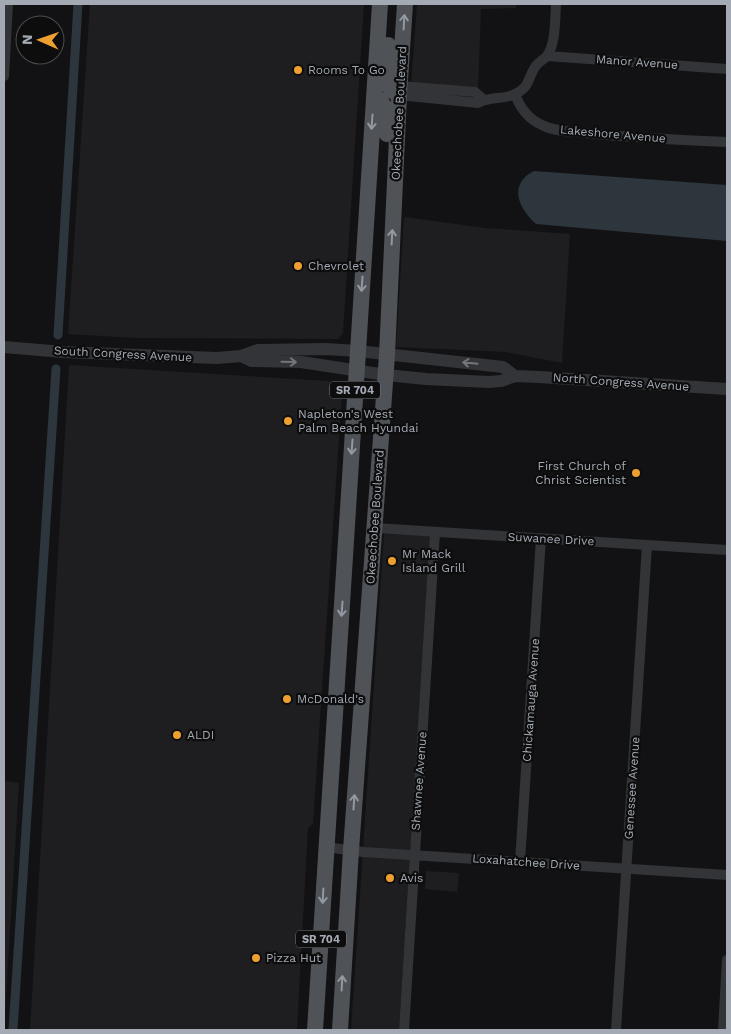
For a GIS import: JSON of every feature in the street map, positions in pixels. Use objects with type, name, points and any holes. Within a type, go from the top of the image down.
[{"type":"main road","name":"Okeechobee Boulevard","points":[[340,1030],[350,850],[386,376],[399,91],[405,4]]},
{"type":"main road","name":"Okeechobee Boulevard","points":[[315,1030],[380,5]]},
{"type":"main road","points":[[380,5],[387,12],[388,16],[388,85],[391,90],[399,91]]},
{"type":"main road","points":[[374,98],[380,100],[386,109],[388,123],[387,152],[396,166]]},
{"type":"street","points":[[4,76],[8,4]]},
{"type":"street","points":[[399,91],[478,102],[483,99],[504,99],[515,94],[528,85],[534,69],[547,56],[554,31],[556,4]]},
{"type":"street","name":"Manor Avenue","points":[[547,56],[727,69]]},
{"type":"street","name":"Lakeshore Avenue","points":[[515,94],[518,103],[530,118],[541,125],[553,129],[614,136],[727,142]]},
{"type":"street","name":"South Congress Avenue","points":[[4,347],[63,352],[217,358],[241,356],[258,350],[326,349],[358,351]]},
{"type":"street","name":"North Congress Avenue","points":[[358,351],[503,367],[515,376]]},
{"type":"street","name":"South Congress Avenue","points":[[241,356],[251,361],[300,362],[357,370]]},
{"type":"street","name":"North Congress Avenue","points":[[357,370],[386,376],[489,382],[501,381],[515,376],[727,389]]},
{"type":"street","name":"Suwanee Drive","points":[[375,528],[727,550]]},
{"type":"street","name":"Shawnee Avenue","points":[[404,1030],[435,532]]},
{"type":"street","name":"Chickamauga Avenue","points":[[520,862],[541,538]]},
{"type":"street","name":"Genessee Avenue","points":[[616,1030],[647,545]]},
{"type":"street","name":"Loxahatchee Drive","points":[[326,847],[414,855],[727,875]]},
{"type":"street","points":[[723,1030],[727,960]]},
{"type":"shaded area","points":[[90,4],[364,4],[343,333],[338,339],[136,338],[68,334]]},
{"type":"shaded area","points":[[417,4],[516,4],[516,8],[481,9],[478,89],[411,84]]},
{"type":"shaded area","points":[[534,171],[727,185],[727,241],[536,224],[524,211],[518,196],[518,189],[521,183],[526,176]]},
{"type":"shaded area","points":[[404,217],[485,228],[570,234],[562,363],[505,352],[396,347]]},
{"type":"shaded area","points":[[69,365],[329,381],[342,393],[313,824],[308,828],[297,1030],[30,1030]]},
{"type":"shaded area","points":[[384,534],[430,536],[399,1030],[351,1030]]},
{"type":"shaded area","points":[[4,781],[19,783],[4,1030]]},
{"type":"shaded area","points":[[426,871],[459,873],[457,892],[425,889]]},
{"type":"waterway","points":[[58,335],[78,4]]},
{"type":"waterway","points":[[13,1030],[56,369]]},
{"type":"place","name":"Rooms To Go","points":[[298,70]]},
{"type":"place","name":"Chevrolet","points":[[298,266]]},
{"type":"place","name":"Napleton's West Palm Beach Hyundai","points":[[288,421]]},
{"type":"place","name":"First Church of Christ Scientist","points":[[636,473]]},
{"type":"place","name":"Mr Mack Island Grill","points":[[392,561]]},
{"type":"place","name":"McDonald's","points":[[287,699]]},
{"type":"place","name":"ALDI","points":[[177,735]]},
{"type":"place","name":"Avis","points":[[390,878]]},
{"type":"place","name":"Pizza Hut","points":[[256,958]]}]
